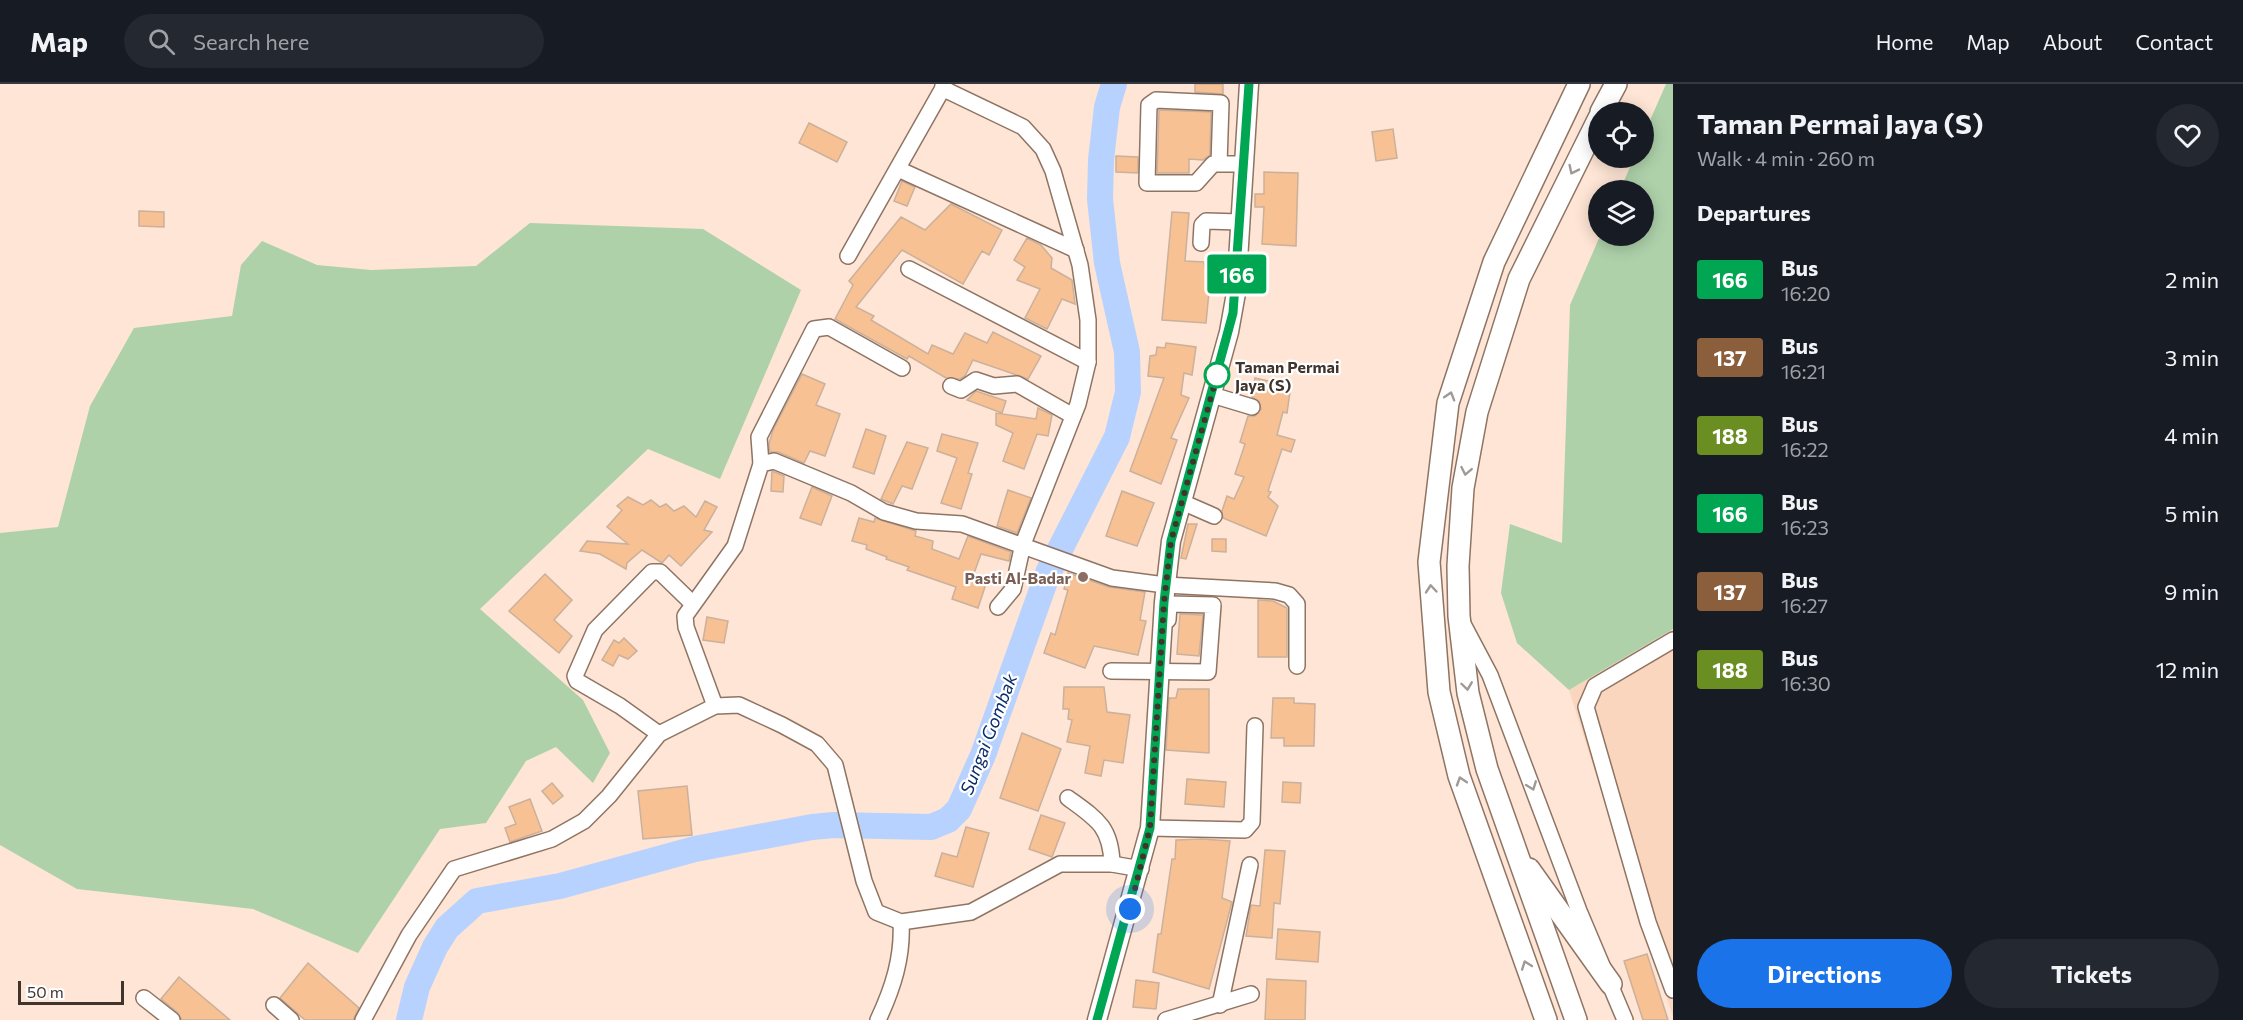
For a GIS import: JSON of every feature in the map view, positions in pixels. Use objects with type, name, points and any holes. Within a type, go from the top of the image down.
[{"type":"highway","points":[[1546,1020],[1459,776],[1439,692],[1429,562],[1448,404],[1494,262],[1579,84]]},
{"type":"highway","points":[[1607,102],[1616,84]]},
{"type":"highway","points":[[1576,1020],[1487,769],[1468,693],[1459,616],[1458,566],[1463,489],[1477,412],[1519,279],[1588,140]]},
{"type":"highway","points":[[1514,846],[1611,984]]},
{"type":"main road","points":[[1097,1020],[1141,869],[1150,828],[1163,670],[1165,585],[1171,541],[1229,332],[1236,293],[1249,84]]},
{"type":"street","points":[[848,256],[943,86],[1023,127],[1043,149],[1053,171],[1076,250],[1088,320],[1088,362],[1078,404],[1023,544],[1013,589],[998,607]]},
{"type":"street","points":[[1219,164],[1221,103],[1156,100],[1149,105],[1147,183],[1196,183],[1213,164],[1219,164],[1243,164]]},
{"type":"street","points":[[898,169],[1076,250]]},
{"type":"street","points":[[1201,243],[1202,225],[1206,221],[1240,222]]},
{"type":"street","points":[[909,269],[1088,362]]},
{"type":"street","points":[[715,706],[686,627],[685,616],[692,603],[735,546],[761,464],[759,437],[814,329],[829,327],[902,368]]},
{"type":"street","points":[[951,386],[961,390],[976,380],[994,386],[1017,384],[1073,416]]},
{"type":"street","points":[[1212,394],[1252,407]]},
{"type":"street","points":[[761,464],[774,461],[851,493],[884,512],[916,521],[962,524],[1023,544],[1112,578],[1165,585],[1275,591],[1289,595],[1297,604],[1297,666]]},
{"type":"street","points":[[1182,502],[1214,516]]},
{"type":"street","points":[[659,734],[620,706],[577,681],[575,675],[595,630],[652,572],[660,572],[692,603]]},
{"type":"street","points":[[1111,671],[1208,672],[1213,604],[1168,604],[1163,670]]},
{"type":"street","points":[[1459,616],[1490,675],[1580,911],[1625,1020]]},
{"type":"street","points":[[1673,640],[1595,687],[1586,707],[1648,922],[1673,990]]},
{"type":"street","points":[[363,1020],[409,935],[454,869],[552,839],[584,821],[609,796],[659,734],[715,706],[739,705],[817,744],[835,765],[864,881],[876,912],[901,922],[971,912],[1060,864],[1112,864],[1141,869]]},
{"type":"street","points":[[1150,828],[1245,830],[1252,822],[1255,726]]},
{"type":"street","points":[[1068,798],[1104,827],[1111,843],[1112,864]]},
{"type":"street","points":[[1220,1005],[1250,865]]},
{"type":"street","points":[[878,1020],[892,990],[902,944],[901,922]]},
{"type":"street","points":[[1166,1020],[1251,994]]},
{"type":"street","points":[[144,998],[172,1020]]},
{"type":"street","points":[[274,1005],[291,1020]]},
{"type":"shaded area","points":[[1673,629],[1673,1017],[1569,690]]},
{"type":"green space","points":[[1666,84],[1673,84],[1673,629],[1569,690],[1517,643],[1501,593],[1510,524],[1562,543],[1570,305],[1596,246],[1654,246],[1654,180],[1624,180],[1630,168],[1654,168],[1654,111]]},
{"type":"green space","points":[[530,223],[703,229],[801,290],[720,479],[648,449],[480,609],[583,700],[610,753],[593,783],[556,747],[526,761],[486,823],[440,829],[358,953],[253,909],[77,889],[0,845],[0,533],[58,527],[90,406],[134,328],[232,316],[241,265],[262,241],[317,265],[371,270],[476,266]]},
{"type":"building","points":[[1195,84],[1223,84],[1223,94],[1195,92]]},
{"type":"building","points":[[1159,110],[1211,112],[1210,155],[1203,160],[1189,159],[1189,173],[1157,173]]},
{"type":"building","points":[[809,123],[847,142],[837,162],[799,143]]},
{"type":"building","points":[[1393,129],[1397,158],[1376,161],[1372,132]]},
{"type":"building","points":[[1116,156],[1138,157],[1138,173],[1116,172]]},
{"type":"building","points":[[1264,172],[1298,173],[1296,246],[1262,244],[1264,207],[1255,207],[1255,194],[1264,194]]},
{"type":"building","points":[[902,181],[915,187],[907,206],[894,201]]},
{"type":"building","points":[[951,204],[1002,230],[989,255],[982,251],[963,284],[902,250],[856,307],[874,316],[871,320],[928,354],[932,345],[953,354],[965,333],[987,343],[993,332],[1041,356],[1028,379],[973,360],[965,376],[960,379],[946,378],[909,356],[907,359],[835,319],[853,285],[849,281],[901,217],[925,230]]},
{"type":"building","points":[[139,211],[164,212],[164,227],[139,226]]},
{"type":"building","points":[[1172,212],[1189,213],[1185,261],[1204,262],[1205,269],[1211,271],[1206,323],[1162,320]]},
{"type":"building","points":[[1027,238],[1041,245],[1052,258],[1051,268],[1072,280],[1075,304],[1062,299],[1047,329],[1025,318],[1040,289],[1017,280],[1025,267],[1014,260]]},
{"type":"building","points":[[1166,343],[1196,347],[1192,375],[1184,373],[1181,395],[1189,398],[1171,438],[1177,440],[1161,484],[1130,471],[1164,378],[1148,376],[1150,356],[1156,355],[1157,347],[1165,348]]},
{"type":"building","points":[[802,374],[825,384],[816,405],[840,414],[825,456],[810,451],[804,463],[778,452],[770,452],[769,444],[773,430]]},
{"type":"building","points":[[1255,378],[1273,382],[1272,389],[1290,392],[1287,413],[1283,412],[1277,435],[1295,440],[1291,452],[1282,449],[1268,491],[1271,492],[1268,497],[1278,506],[1266,536],[1223,518],[1222,511],[1227,496],[1234,499],[1244,477],[1235,474],[1245,444],[1240,442],[1248,416],[1255,416],[1261,409],[1259,401],[1252,397]]},
{"type":"building","points":[[976,391],[1006,401],[1002,413],[967,400]]},
{"type":"building","points":[[1038,408],[1052,415],[1048,436],[1037,434],[1024,469],[1003,461],[1013,433],[996,425],[996,413],[1036,419]]},
{"type":"building","points":[[866,429],[886,436],[874,474],[853,467]]},
{"type":"building","points":[[942,434],[978,443],[968,473],[972,474],[961,509],[941,503],[957,458],[937,451]]},
{"type":"building","points":[[907,442],[928,448],[912,489],[902,486],[893,504],[881,499]]},
{"type":"building","points":[[772,471],[784,476],[783,492],[771,491]]},
{"type":"building","points":[[812,487],[832,496],[821,525],[800,518]]},
{"type":"building","points":[[1008,490],[1031,498],[1017,533],[997,526]]},
{"type":"building","points":[[1122,491],[1154,503],[1137,546],[1106,536]]},
{"type":"building","points":[[628,497],[643,505],[651,500],[660,507],[666,504],[674,511],[684,506],[696,517],[705,501],[717,507],[704,530],[712,532],[681,566],[669,555],[662,563],[642,550],[627,563],[626,569],[600,554],[580,551],[587,541],[628,544],[607,527],[622,510],[617,506]]},
{"type":"building","points":[[859,518],[874,522],[875,518],[916,531],[915,536],[933,541],[932,549],[959,559],[968,536],[1011,552],[1009,561],[981,554],[972,579],[986,584],[978,608],[952,599],[956,587],[907,570],[909,567],[866,549],[867,545],[852,541]]},
{"type":"building","points":[[1188,524],[1197,524],[1186,559],[1181,558]]},
{"type":"building","points":[[1212,539],[1226,539],[1226,552],[1212,551]]},
{"type":"building","points":[[1068,573],[1109,587],[1145,592],[1140,620],[1146,621],[1138,655],[1094,646],[1085,668],[1044,653],[1051,633],[1055,635],[1068,590],[1064,589]]},
{"type":"building","points":[[545,574],[572,600],[554,620],[572,636],[559,653],[509,611]]},
{"type":"building","points":[[1258,600],[1273,601],[1287,608],[1287,657],[1258,657]]},
{"type":"building","points":[[1180,614],[1203,615],[1199,656],[1177,654]]},
{"type":"building","points":[[707,617],[728,621],[724,643],[703,640]]},
{"type":"building","points":[[624,638],[637,651],[628,659],[619,655],[613,666],[602,660],[614,640],[619,643]]},
{"type":"building","points":[[1064,687],[1104,687],[1107,712],[1130,715],[1123,763],[1104,760],[1101,776],[1085,773],[1090,746],[1067,742],[1072,720],[1068,719],[1069,709],[1063,709]]},
{"type":"building","points":[[1178,689],[1209,689],[1209,753],[1166,750],[1169,698],[1176,698]]},
{"type":"building","points":[[1273,698],[1294,698],[1294,703],[1315,704],[1314,746],[1284,746],[1284,738],[1271,738]]},
{"type":"building","points":[[1022,733],[1061,749],[1038,811],[1000,798]]},
{"type":"building","points":[[1187,779],[1226,782],[1224,807],[1185,804]]},
{"type":"building","points":[[1283,782],[1301,783],[1300,803],[1282,802]]},
{"type":"building","points":[[552,783],[563,796],[553,804],[542,791]]},
{"type":"building","points":[[687,786],[692,835],[643,839],[638,791]]},
{"type":"building","points":[[530,799],[542,831],[510,842],[505,828],[516,824],[509,807]]},
{"type":"building","points":[[1041,815],[1065,823],[1052,857],[1029,849]]},
{"type":"building","points":[[966,827],[989,833],[973,887],[935,876],[942,853],[957,857]]},
{"type":"building","points":[[1176,840],[1230,841],[1222,898],[1232,902],[1209,989],[1153,972],[1172,859],[1175,859]]},
{"type":"building","points":[[1265,850],[1285,851],[1280,904],[1274,903],[1272,938],[1246,936],[1251,905],[1260,906]]},
{"type":"building","points":[[1278,929],[1320,932],[1318,962],[1276,959]]},
{"type":"building","points":[[1647,954],[1668,1020],[1643,1020],[1624,961]]},
{"type":"building","points":[[308,963],[359,1008],[353,1020],[305,1020],[280,998]]},
{"type":"building","points":[[179,977],[230,1020],[182,1020],[178,1013],[161,999]]},
{"type":"building","points":[[1267,979],[1306,981],[1305,1020],[1265,1020]]},
{"type":"building","points":[[1136,980],[1159,983],[1156,1009],[1133,1007]]},
{"type":"waterway","name":"Sungai Gombak","points":[[409,1020],[417,987],[435,947],[447,928],[477,901],[560,886],[695,849],[812,827],[834,825],[931,827],[948,820],[959,809],[983,755],[1048,573],[1117,437],[1128,392],[1127,352],[1107,263],[1100,199],[1101,160],[1107,107],[1114,84]]},
{"type":"bus line","name":"166","points":[[1097,1020],[1143,862],[1150,828],[1155,787],[1165,585],[1171,541],[1233,313],[1246,98],[1249,84]]},
{"type":"place","name":"Taman Permai Jaya (S)","points":[[1217,375]]},
{"type":"place","name":"Pasti Al-Badar","points":[[1083,577]]},
{"type":"route","points":[[1130,909],[1150,828],[1155,787],[1165,585],[1171,541],[1218,372],[1217,375]]}]
